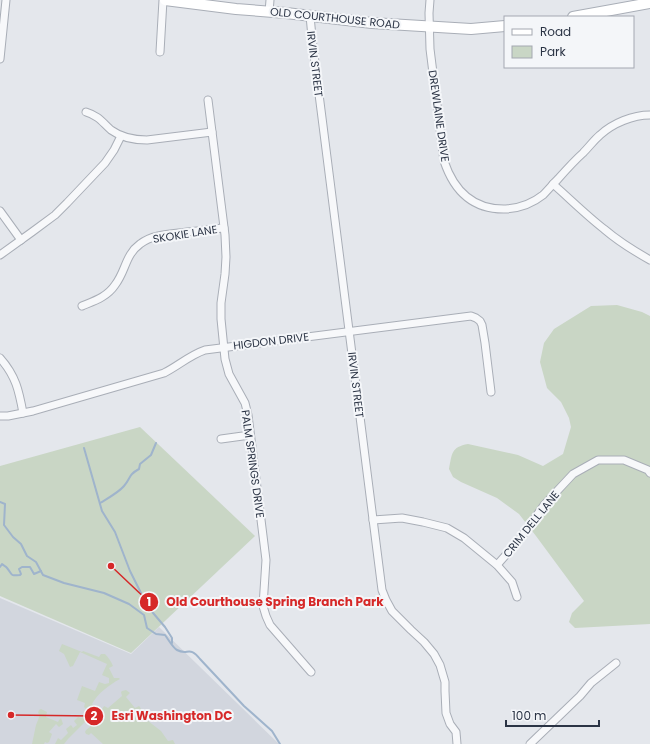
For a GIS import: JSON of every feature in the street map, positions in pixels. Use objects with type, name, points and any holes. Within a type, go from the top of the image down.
[{"type":"street","points":[[0,60],[6,0]]},
{"type":"street","points":[[160,52],[164,0]]},
{"type":"street","name":"OLD COURTHOUSE ROAD","points":[[164,0],[372,23],[471,29],[504,26]]},
{"type":"street","points":[[269,12],[270,0]]},
{"type":"street","name":"DREWLAINE DRIVE","points":[[430,0],[430,49],[444,161],[453,181],[459,190],[470,200],[482,206],[498,209],[510,209],[529,204],[543,194],[600,134],[611,126],[635,116],[650,115]]},
{"type":"street","points":[[577,16],[622,4],[650,3]]},
{"type":"street","name":"IRVIN STREET","points":[[310,16],[382,590],[392,611],[424,642],[434,654],[440,665],[445,682],[446,713],[450,724],[456,732],[456,744]]},
{"type":"street","name":"PALM SPRINGS DRIVE","points":[[208,100],[224,228],[226,257],[221,303],[225,359],[229,374],[245,403],[248,415],[266,560],[263,606],[270,625],[311,672]]},
{"type":"street","points":[[86,112],[98,117],[121,136],[136,140],[212,132]]},
{"type":"street","points":[[0,255],[55,215],[105,163],[121,136]]},
{"type":"street","points":[[553,184],[604,230],[650,260]]},
{"type":"street","points":[[0,211],[21,240]]},
{"type":"street","name":"SKOKIE LANE","points":[[82,306],[100,299],[112,290],[119,280],[129,256],[140,244],[147,240],[166,234],[224,228]]},
{"type":"street","name":"HIGDON DRIVE","points":[[0,416],[40,409],[164,373],[198,352],[205,350],[471,316],[480,321],[482,325],[491,392]]},
{"type":"street","points":[[0,358],[14,379],[19,392],[23,413]]},
{"type":"street","points":[[220,439],[250,435]]},
{"type":"street","name":"CRIM DELL LANE","points":[[497,566],[520,539],[544,505],[573,474],[598,460],[624,460],[648,470],[650,473]]},
{"type":"street","points":[[373,520],[402,518],[447,528],[464,538],[497,566],[512,582],[517,597]]},
{"type":"street","points":[[530,744],[580,696],[591,683],[616,663]]},
{"type":"shaded area","points":[[0,598],[131,654],[159,627],[279,744],[0,744]]},
{"type":"green space","points":[[617,305],[642,312],[650,316],[650,624],[575,628],[569,622],[572,613],[584,601],[519,514],[497,498],[453,477],[449,469],[455,449],[462,445],[468,444],[518,455],[543,466],[563,454],[571,427],[569,418],[561,402],[547,388],[540,362],[544,343],[554,329],[591,306]]},
{"type":"green space","points":[[140,427],[255,536],[131,653],[0,596],[0,466]]},
{"type":"green space","points":[[62,644],[99,657],[101,654],[105,654],[113,666],[109,668],[114,678],[120,679],[97,696],[92,704],[94,709],[91,711],[88,711],[84,707],[85,703],[77,700],[82,686],[95,691],[99,682],[105,684],[109,683],[109,678],[102,675],[107,664],[80,652],[73,666],[70,667],[64,654],[59,651]]},
{"type":"green space","points":[[126,690],[130,693],[126,697],[135,708],[140,707],[142,711],[139,714],[161,731],[168,741],[173,740],[175,744],[103,744],[91,733],[89,735],[86,734],[86,730],[95,721],[104,706],[108,708],[122,696],[122,691]]},
{"type":"green space","points":[[41,709],[47,712],[46,717],[58,722],[61,718],[63,724],[59,727],[56,724],[49,732],[52,734],[49,742],[45,742],[44,744],[32,744],[40,715],[38,713]]},
{"type":"green space","points":[[84,716],[86,717],[86,721],[64,744],[55,744],[58,738],[61,740],[68,733],[66,729],[71,725],[73,728],[77,725],[74,721],[78,717],[81,718]]},
{"type":"waterway","points":[[100,503],[122,489],[131,475],[139,469],[140,464],[151,455],[156,443]]},
{"type":"waterway","points":[[84,448],[102,511],[115,532],[130,571],[148,607],[165,627],[172,638],[172,643]]},
{"type":"waterway","points":[[0,502],[5,504],[4,525],[13,537],[21,544],[27,556],[36,562],[43,575],[64,583],[104,593],[129,604],[144,615],[147,628],[156,634],[165,635],[175,649],[181,652],[191,652],[196,655],[244,706],[272,731],[280,744]]},
{"type":"waterway","points":[[0,567],[2,564],[14,575],[20,575],[19,569],[22,567],[30,567],[34,574],[41,571]]},
{"type":"place","name":"Old Courthouse Spring Branch Park","points":[[111,566]]},
{"type":"place","name":"Esri Washington DC","points":[[11,715]]}]
